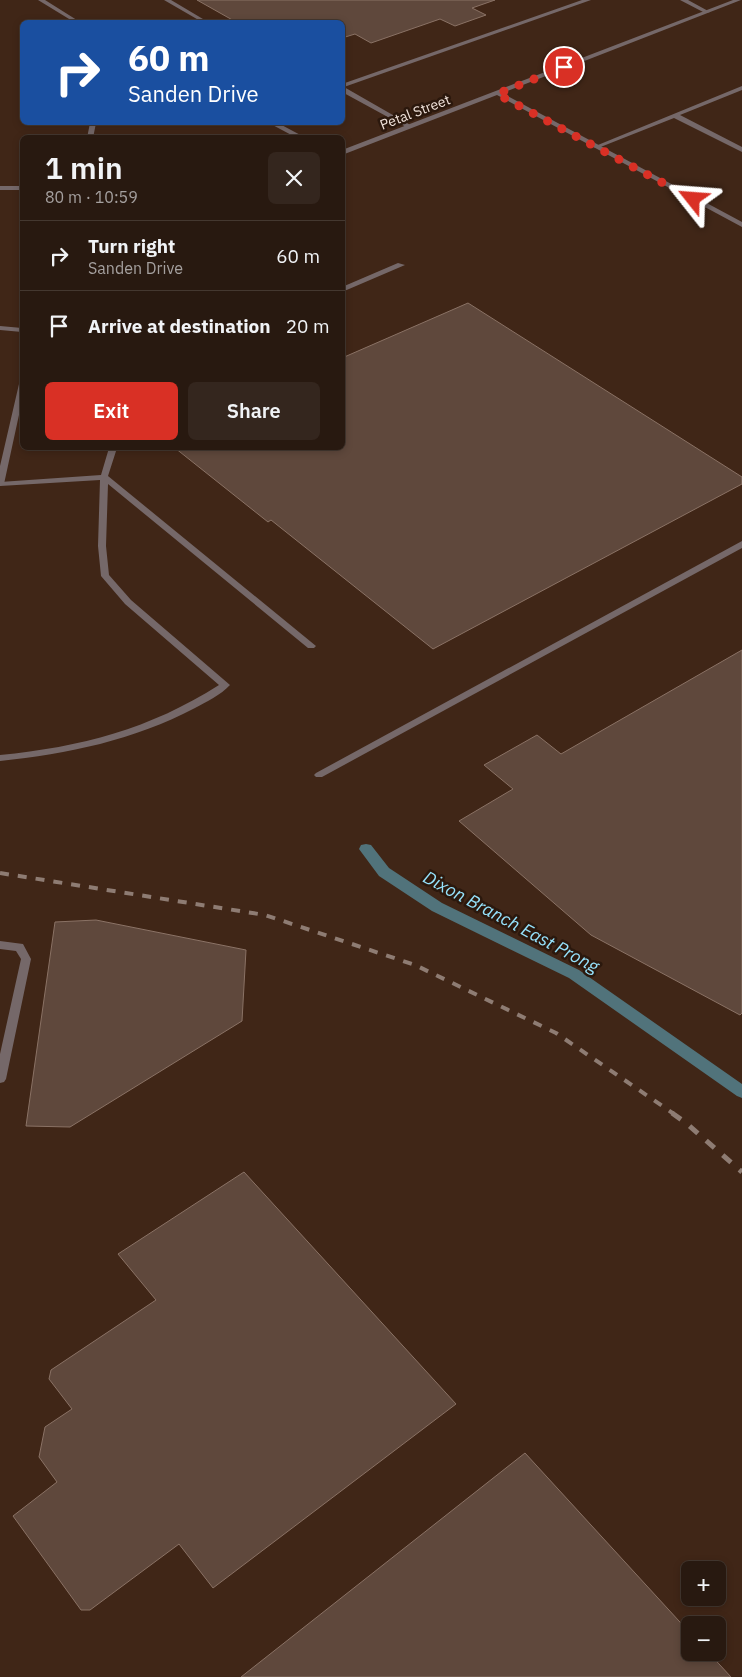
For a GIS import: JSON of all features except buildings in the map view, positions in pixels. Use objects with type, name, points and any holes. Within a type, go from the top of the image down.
[{"type":"street","points":[[41,0],[74,20]]},
{"type":"street","points":[[167,0],[202,20]]},
{"type":"street","points":[[345,87],[588,0]]},
{"type":"street","points":[[683,0],[707,12]]},
{"type":"street","name":"Petal Street","points":[[345,152],[738,0]]},
{"type":"street","points":[[596,147],[742,88]]},
{"type":"street","points":[[345,90],[410,127]]},
{"type":"street","points":[[497,94],[742,225]]},
{"type":"street","points":[[676,116],[741,148]]},
{"type":"street","points":[[276,125],[297,135]]},
{"type":"street","points":[[0,188],[20,188]]},
{"type":"street","points":[[345,289],[401,265]]},
{"type":"street","points":[[0,328],[20,330]]},
{"type":"street","points":[[20,395],[0,484],[104,477],[311,646]]},
{"type":"street","points":[[0,758],[89,746],[154,723],[207,697],[225,685],[128,602],[105,576],[102,546],[104,477],[113,450]]},
{"type":"street","points":[[318,775],[742,544]]},
{"type":"street","points":[[0,945],[19,947],[26,959],[0,1079]]},
{"type":"shaded area","points":[[0,0],[742,0],[742,1677],[0,1677]]},
{"type":"waterway","name":"Dixon Branch East Prong","points":[[366,849],[384,872],[437,907],[574,974],[742,1092]]},
{"type":"railway","points":[[0,873],[265,915],[415,965],[556,1033],[674,1114]]},
{"type":"railway","points":[[672,1113],[742,1172]]},
{"type":"route","points":[[564,67],[497,94],[693,199]]}]
